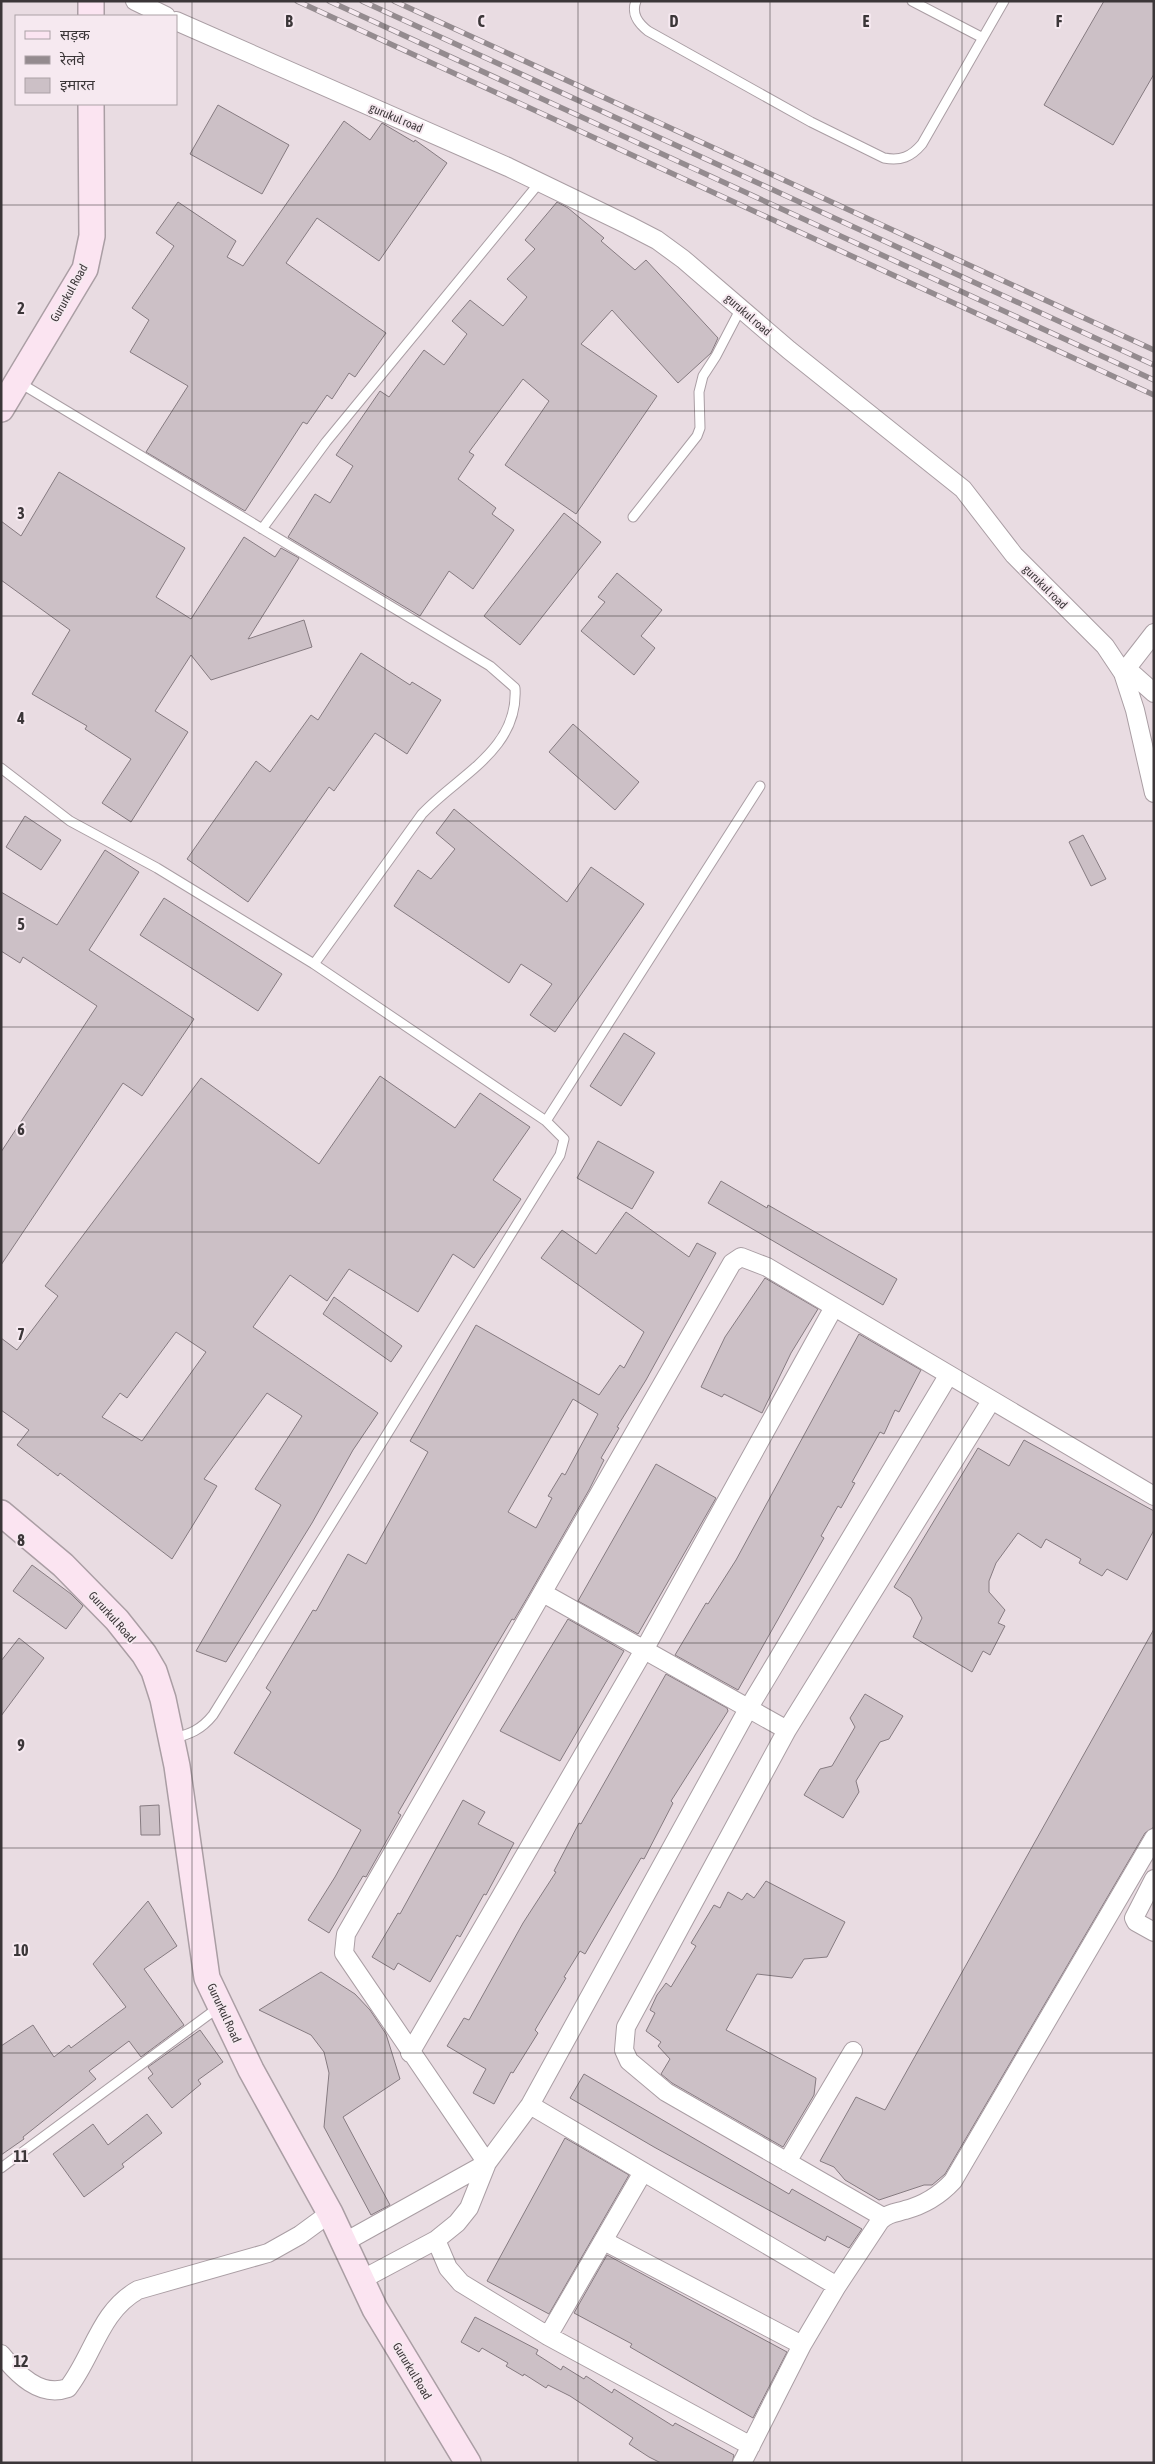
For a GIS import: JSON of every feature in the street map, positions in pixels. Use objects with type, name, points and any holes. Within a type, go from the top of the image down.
[{"type":"street","points":[[90,15],[91,1]]},
{"type":"street","points":[[135,1],[164,15]]},
{"type":"street","name":"gurukul road","points":[[178,23],[540,182],[657,240],[683,259],[789,350],[963,489],[1014,555],[1104,646],[1125,671],[1154,792]]},
{"type":"street","name":"Gururkul Road","points":[[1,409],[85,269],[92,236],[91,105]]},
{"type":"street","points":[[1154,633],[1125,671],[1154,693]]},
{"type":"street","points":[[487,2163],[410,2053],[344,1953],[346,1934],[732,1263],[741,1257],[747,1258],[834,1306],[912,1351],[948,1376],[1154,1496]]},
{"type":"street","points":[[410,2053],[644,1650],[834,1306]]},
{"type":"street","points":[[361,2280],[436,2240],[470,2208],[487,2163],[530,2105],[748,1709],[948,1376]]},
{"type":"street","points":[[883,2217],[666,2092],[630,2061],[624,2050],[624,2038],[626,2026],[787,1730],[991,1401]]},
{"type":"street","name":"Gururkul Road","points":[[1,1513],[63,1564],[117,1620],[144,1654],[154,1671],[163,1699],[172,1739],[207,1978],[219,2007],[251,2070],[330,2213],[361,2280],[401,2354],[468,2463]]},
{"type":"street","points":[[543,1593],[787,1730]]},
{"type":"street","points":[[742,2463],[802,2345],[836,2286],[883,2217],[921,2205],[940,2194],[953,2181],[1154,1838]]},
{"type":"street","points":[[1154,1879],[1134,1918],[1136,1922],[1154,1932]]},
{"type":"street","points":[[787,2162],[853,2051]]},
{"type":"street","points":[[530,2105],[836,2286]]},
{"type":"street","points":[[343,2243],[487,2163]]},
{"type":"street","points":[[548,2336],[644,2172]]},
{"type":"street","points":[[1,2354],[25,2380],[37,2386],[61,2391],[68,2388],[79,2374],[107,2318],[124,2298],[138,2290],[268,2253],[306,2231],[330,2213]]},
{"type":"street","points":[[436,2240],[448,2268],[461,2283],[548,2336],[751,2446]]},
{"type":"street","points":[[604,2241],[802,2345]]},
{"type":"lane","points":[[636,1],[634,7],[635,16],[639,23],[648,31],[811,122],[884,158],[896,160],[906,158],[922,144],[1004,1]]},
{"type":"lane","points":[[912,1],[983,38]]},
{"type":"lane","points":[[262,529],[326,442],[540,182]]},
{"type":"lane","points":[[633,517],[697,436],[700,428],[699,392],[703,376],[716,356],[740,308]]},
{"type":"lane","points":[[18,382],[490,666],[515,688],[510,717],[493,750],[484,761],[435,800],[422,814],[314,964]]},
{"type":"lane","points":[[1,768],[70,820],[157,868],[314,964],[546,1121],[564,1139],[560,1155],[213,1715],[201,1728],[190,1734],[172,1739]]},
{"type":"lane","points":[[546,1121],[760,786]]},
{"type":"lane","points":[[1,2168],[219,2007]]},
{"type":"building","points":[[1104,1],[1154,1],[1154,74],[1113,145],[1044,105]]},
{"type":"building","points":[[218,105],[289,145],[262,194],[190,154]]},
{"type":"building","points":[[344,121],[370,140],[382,123],[414,142],[415,140],[447,163],[379,261],[317,218],[286,263],[386,333],[355,377],[349,373],[332,399],[327,395],[307,424],[303,422],[245,511],[146,452],[188,386],[130,352],[149,320],[132,308],[174,246],[156,233],[178,202],[236,241],[227,257],[243,266]]},
{"type":"building","points":[[557,202],[568,208],[604,238],[601,241],[635,270],[646,260],[718,338],[711,353],[678,383],[612,310],[581,344],[657,396],[576,514],[505,465],[549,401],[523,379],[469,452],[474,455],[458,479],[496,508],[492,514],[514,530],[473,589],[449,571],[420,616],[288,537],[315,494],[330,503],[353,466],[336,455],[380,391],[389,397],[424,350],[444,365],[467,334],[452,321],[470,300],[503,326],[527,297],[507,279],[535,249],[525,240]]},
{"type":"building","points":[[59,472],[185,548],[156,597],[191,619],[244,537],[275,557],[281,548],[299,558],[248,639],[304,620],[312,647],[211,680],[191,655],[155,711],[188,732],[131,822],[102,803],[131,759],[85,729],[87,726],[32,694],[70,630],[1,580],[1,521],[21,536]]},
{"type":"building","points":[[564,513],[601,542],[520,645],[484,616]]},
{"type":"building","points":[[617,573],[662,610],[641,636],[655,648],[634,675],[581,631],[605,602],[598,597]]},
{"type":"building","points":[[361,653],[410,685],[412,682],[441,700],[407,754],[375,733],[334,791],[329,787],[248,902],[187,859],[256,761],[270,772],[311,715],[318,720]]},
{"type":"building","points":[[573,724],[639,782],[615,810],[549,752]]},
{"type":"building","points":[[454,809],[567,902],[591,867],[644,904],[555,1032],[530,1015],[552,984],[521,964],[509,983],[394,906],[418,870],[431,879],[455,849],[436,833]]},
{"type":"building","points":[[25,816],[61,840],[41,870],[6,847]]},
{"type":"building","points":[[1083,835],[1106,879],[1091,886],[1069,842]]},
{"type":"building","points":[[105,850],[139,872],[89,950],[194,1019],[142,1096],[123,1083],[1,1265],[1,1152],[97,1006],[23,957],[20,963],[1,951],[1,892],[57,925]]},
{"type":"building","points":[[164,898],[282,974],[258,1011],[140,935]]},
{"type":"building","points":[[624,1033],[655,1053],[621,1106],[590,1086]]},
{"type":"building","points":[[380,1076],[455,1128],[480,1093],[530,1127],[493,1180],[521,1199],[474,1268],[453,1254],[418,1312],[349,1269],[327,1301],[290,1275],[253,1327],[378,1413],[353,1450],[312,1523],[226,1662],[196,1651],[281,1505],[255,1489],[302,1416],[267,1393],[204,1479],[217,1486],[172,1559],[60,1473],[58,1476],[17,1445],[29,1430],[1,1410],[1,1338],[17,1350],[58,1296],[45,1286],[201,1078],[319,1164]],"holes":[[[176,1332],[206,1352],[142,1441],[102,1417],[120,1393],[127,1398]]]},
{"type":"building","points":[[598,1141],[654,1172],[632,1209],[577,1178]]},
{"type":"building","points":[[721,1181],[767,1208],[768,1205],[897,1279],[883,1305],[708,1203]]},
{"type":"building","points":[[626,1212],[689,1257],[697,1243],[716,1253],[646,1380],[617,1427],[619,1428],[601,1458],[604,1460],[589,1490],[514,1620],[512,1619],[398,1813],[401,1815],[366,1877],[363,1876],[329,1933],[308,1920],[361,1830],[234,1753],[271,1692],[266,1688],[313,1610],[316,1611],[348,1554],[366,1564],[428,1452],[410,1441],[476,1325],[599,1395],[620,1365],[624,1368],[644,1332],[541,1258],[562,1230],[596,1254]],"holes":[[[573,1399],[598,1414],[565,1475],[562,1473],[548,1496],[552,1498],[536,1528],[508,1512]]]},
{"type":"building","points":[[765,1278],[818,1309],[791,1353],[762,1413],[724,1394],[722,1397],[701,1387],[725,1337]]},
{"type":"building","points":[[334,1297],[402,1346],[391,1362],[323,1314]]},
{"type":"building","points":[[859,1334],[921,1370],[899,1412],[895,1410],[884,1434],[880,1432],[852,1482],[855,1483],[841,1508],[838,1506],[821,1536],[824,1538],[738,1690],[675,1655],[706,1603],[708,1604],[736,1560]]},
{"type":"building","points":[[1024,1440],[1154,1511],[1154,1530],[1127,1580],[1107,1569],[1102,1576],[1079,1563],[1081,1559],[1046,1539],[1041,1548],[1018,1533],[996,1563],[989,1581],[989,1592],[1005,1610],[998,1623],[1005,1626],[990,1655],[983,1651],[972,1672],[913,1637],[922,1618],[911,1598],[894,1587],[978,1448],[1009,1466]]},
{"type":"building","points":[[656,1464],[716,1498],[638,1634],[578,1601]]},
{"type":"building","points":[[32,1565],[71,1594],[83,1606],[66,1629],[13,1591]]},
{"type":"building","points":[[568,1619],[624,1651],[560,1761],[500,1731]]},
{"type":"building","points":[[1154,1629],[1154,1827],[1145,1833],[945,2174],[932,2185],[924,2185],[879,2200],[845,2180],[834,2167],[820,2161],[856,2097],[885,2110]]},
{"type":"building","points":[[19,1638],[44,1658],[1,1716],[1,1661]]},
{"type":"building","points":[[666,1674],[727,1708],[728,1711],[671,1801],[673,1803],[644,1859],[641,1858],[585,1954],[580,1951],[564,1977],[566,1978],[535,2030],[538,2033],[513,2073],[511,2072],[494,2104],[473,2093],[486,2069],[447,2046],[464,2018],[469,2020],[523,1923],[556,1872],[554,1871],[579,1823],[581,1824]]},
{"type":"building","points":[[865,1694],[903,1716],[889,1739],[880,1742],[856,1781],[859,1792],[843,1818],[804,1795],[820,1769],[832,1766],[855,1727],[850,1718]]},
{"type":"building","points":[[463,1800],[485,1812],[478,1824],[514,1843],[486,1895],[484,1894],[460,1937],[457,1935],[430,1982],[398,1963],[394,1970],[372,1957],[398,1913],[400,1914]]},
{"type":"building","points":[[159,1805],[160,1835],[141,1835],[140,1806]]},
{"type":"building","points":[[766,1881],[845,1922],[827,1957],[804,1959],[792,1978],[757,1974],[726,2030],[816,2078],[814,2095],[783,2147],[672,2083],[661,2074],[670,2059],[658,2046],[661,2042],[646,2031],[655,2013],[650,2010],[657,1995],[666,1983],[671,1987],[696,1946],[691,1943],[714,1905],[720,1908],[728,1892],[742,1900],[747,1893],[754,1898]]},
{"type":"building","points":[[148,1901],[177,1946],[144,1969],[184,2025],[141,2057],[129,2041],[89,2071],[96,2079],[23,2137],[24,2139],[1,2155],[1,2046],[33,2025],[54,2057],[69,2045],[71,2048],[126,2007],[93,1964]]},
{"type":"building","points":[[321,1972],[355,1994],[370,2010],[386,2034],[400,2079],[343,2117],[390,2205],[371,2215],[324,2127],[329,2073],[324,2052],[311,2035],[259,2010]]},
{"type":"building","points":[[200,2030],[223,2062],[198,2080],[201,2084],[172,2108],[148,2078],[153,2074],[148,2067]]},
{"type":"building","points":[[584,2074],[789,2194],[792,2189],[862,2229],[849,2248],[827,2236],[825,2241],[654,2147],[570,2098]]},
{"type":"building","points":[[147,2114],[162,2133],[122,2164],[124,2167],[84,2197],[53,2154],[93,2124],[108,2145]]},
{"type":"building","points":[[565,2138],[629,2175],[549,2314],[487,2281]]},
{"type":"building","points":[[607,2255],[787,2352],[753,2418],[630,2347],[632,2344],[574,2313]]},
{"type":"building","points":[[475,2317],[538,2350],[536,2354],[561,2370],[563,2366],[584,2379],[586,2376],[612,2393],[614,2389],[673,2426],[675,2423],[734,2455],[732,2463],[661,2463],[649,2457],[629,2444],[633,2438],[570,2396],[548,2385],[546,2388],[524,2374],[523,2376],[506,2366],[508,2363],[482,2348],[479,2352],[461,2342]]},
{"type":"railway","points":[[297,1],[1154,395]]},
{"type":"railway","points":[[329,1],[1154,380]]},
{"type":"railway","points":[[362,1],[1154,365]]},
{"type":"railway","points":[[394,1],[1154,350]]}]
